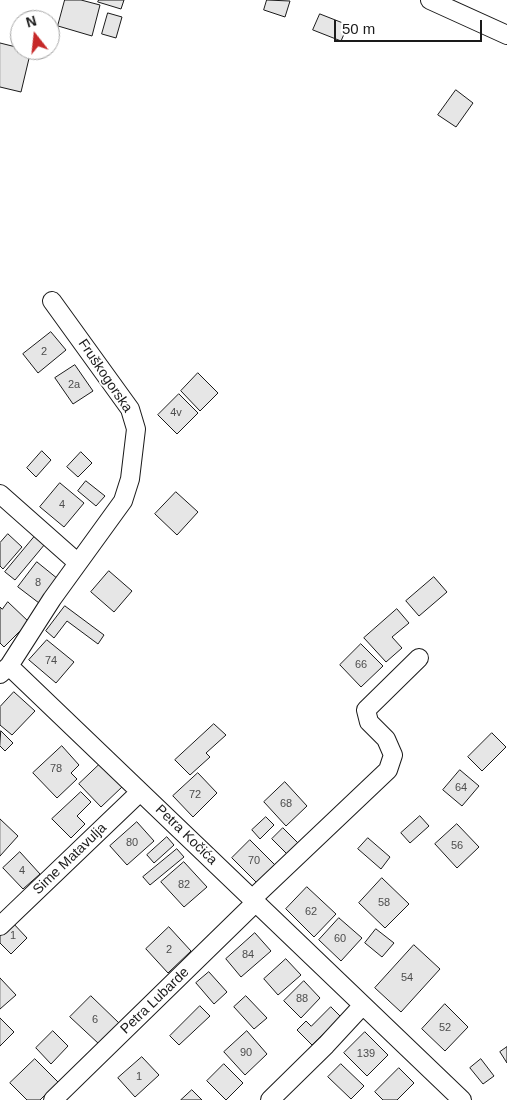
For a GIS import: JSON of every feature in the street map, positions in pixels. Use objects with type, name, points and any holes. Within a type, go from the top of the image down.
[{"type":"street","points":[[430,0],[507,35]]},
{"type":"street","name":"Fruškogorska","points":[[5,670],[52,599],[122,501],[130,479],[136,429],[130,409],[52,302]]},
{"type":"street","points":[[0,494],[78,563]]},
{"type":"street","name":"Petra Lubarde","points":[[53,1100],[388,770],[393,754],[386,738],[369,722],[366,710],[419,658]]},
{"type":"street","name":"Petra Kočića","points":[[5,670],[140,792],[462,1100]]},
{"type":"street","name":"Sime Matavulja","points":[[0,926],[140,792]]},
{"type":"street","points":[[270,1100],[364,1005]]},
{"type":"building","points":[[65,0],[81,0],[100,5],[92,36],[60,27]]},
{"type":"building","points":[[99,0],[124,0],[121,9],[98,2]]},
{"type":"building","points":[[267,0],[290,1],[285,17],[264,10]]},
{"type":"building","points":[[108,13],[122,17],[116,38],[102,34]]},
{"type":"building","points":[[320,14],[348,25],[341,41],[313,30]]},
{"type":"building","points":[[0,43],[10,46],[10,60],[29,60],[21,92],[0,87]]},
{"type":"building","points":[[456,90],[473,103],[456,127],[438,115]]},
{"type":"building","points":[[51,332],[66,350],[38,373],[23,354]]},
{"type":"building","points":[[75,365],[93,391],[73,404],[55,378]]},
{"type":"building","points":[[198,373],[218,393],[200,411],[181,391]]},
{"type":"building","points":[[179,394],[198,413],[177,434],[158,415]]},
{"type":"building","points":[[42,451],[51,460],[36,477],[27,468]]},
{"type":"building","points":[[81,452],[92,463],[78,477],[67,467]]},
{"type":"building","points":[[86,481],[105,496],[96,506],[78,491]]},
{"type":"building","points":[[60,483],[84,503],[64,527],[40,507]]},
{"type":"building","points":[[176,492],[198,512],[177,535],[155,514]]},
{"type":"building","points":[[8,534],[22,547],[3,569],[0,566],[0,543]]},
{"type":"building","points":[[35,536],[45,544],[15,580],[5,572]]},
{"type":"building","points":[[37,562],[58,579],[39,603],[18,587]]},
{"type":"building","points":[[109,571],[132,591],[114,612],[91,592]]},
{"type":"building","points":[[434,577],[447,592],[419,616],[406,601]]},
{"type":"building","points":[[8,602],[29,622],[4,647],[0,643],[0,607],[2,609]]},
{"type":"building","points":[[65,606],[104,635],[98,644],[67,621],[54,638],[46,631]]},
{"type":"building","points":[[397,609],[409,623],[392,637],[402,648],[386,662],[364,638]]},
{"type":"building","points":[[47,640],[74,662],[56,683],[29,660]]},
{"type":"building","points":[[361,644],[383,666],[361,687],[340,665]]},
{"type":"building","points":[[14,692],[35,711],[12,735],[0,725],[0,707]]},
{"type":"building","points":[[214,724],[226,735],[206,753],[210,757],[190,775],[175,760]]},
{"type":"building","points":[[1,731],[13,743],[5,751],[0,746]]},
{"type":"building","points":[[492,733],[506,747],[482,771],[468,757]]},
{"type":"building","points":[[62,746],[79,765],[71,773],[77,779],[57,798],[33,773]]},
{"type":"building","points":[[100,764],[122,787],[101,807],[79,784]]},
{"type":"building","points":[[460,770],[479,786],[462,806],[443,790]]},
{"type":"building","points":[[198,773],[217,793],[193,817],[173,796]]},
{"type":"building","points":[[285,782],[307,806],[286,826],[264,802]]},
{"type":"building","points":[[81,792],[91,802],[77,816],[85,824],[71,838],[52,819]]},
{"type":"building","points":[[420,816],[429,826],[410,843],[401,833]]},
{"type":"building","points":[[266,817],[274,825],[260,839],[252,830]]},
{"type":"building","points":[[0,819],[18,836],[0,856]]},
{"type":"building","points":[[137,822],[154,841],[127,865],[110,846]]},
{"type":"building","points":[[457,824],[479,847],[457,868],[435,844]]},
{"type":"building","points":[[283,828],[300,845],[289,856],[272,839]]},
{"type":"building","points":[[167,837],[174,845],[154,863],[147,855]]},
{"type":"building","points":[[368,838],[390,857],[381,869],[358,849]]},
{"type":"building","points":[[250,840],[275,865],[257,883],[232,858]]},
{"type":"building","points":[[177,849],[184,857],[150,885],[143,877]]},
{"type":"building","points":[[20,852],[40,874],[23,889],[3,868]]},
{"type":"building","points":[[184,862],[207,887],[184,907],[161,882]]},
{"type":"building","points":[[382,878],[409,904],[385,928],[359,903]]},
{"type":"building","points":[[307,887],[336,914],[314,937],[286,909]]},
{"type":"building","points":[[339,918],[362,938],[341,961],[319,940]]},
{"type":"building","points":[[12,922],[27,938],[11,954],[0,943],[0,934]]},
{"type":"building","points":[[169,927],[191,951],[168,973],[146,949]]},
{"type":"building","points":[[376,929],[394,943],[382,957],[365,943]]},
{"type":"building","points":[[255,933],[271,951],[241,977],[226,959]]},
{"type":"building","points":[[414,945],[440,969],[401,1012],[375,988]]},
{"type":"building","points":[[286,959],[301,975],[278,995],[264,979]]},
{"type":"building","points":[[209,972],[227,992],[214,1004],[196,983]]},
{"type":"building","points":[[0,978],[16,995],[0,1009]]},
{"type":"building","points":[[304,981],[320,998],[301,1018],[284,1001]]},
{"type":"building","points":[[91,996],[119,1023],[99,1044],[70,1017]]},
{"type":"building","points":[[246,996],[267,1018],[254,1029],[234,1007]]},
{"type":"building","points":[[445,1004],[468,1027],[445,1051],[422,1029]]},
{"type":"building","points":[[200,1006],[210,1016],[179,1045],[170,1036]]},
{"type":"building","points":[[331,1007],[341,1017],[312,1045],[297,1030],[306,1021],[311,1026]]},
{"type":"building","points":[[0,1018],[14,1032],[0,1046]]},
{"type":"building","points":[[53,1031],[68,1046],[51,1064],[36,1048]]},
{"type":"building","points":[[247,1031],[267,1054],[245,1075],[224,1052]]},
{"type":"building","points":[[365,1032],[388,1055],[367,1076],[344,1053]]},
{"type":"building","points":[[507,1047],[507,1063],[500,1052]]},
{"type":"building","points":[[142,1057],[159,1075],[135,1097],[118,1078]]},
{"type":"building","points":[[35,1059],[58,1082],[40,1100],[27,1100],[10,1083]]},
{"type":"building","points":[[481,1059],[494,1076],[483,1084],[470,1068]]},
{"type":"building","points":[[224,1064],[243,1083],[226,1100],[207,1081]]},
{"type":"building","points":[[341,1064],[364,1086],[351,1099],[328,1077]]},
{"type":"building","points":[[399,1068],[414,1083],[397,1100],[383,1100],[375,1092]]},
{"type":"building","points":[[192,1090],[202,1100],[181,1100]]}]
